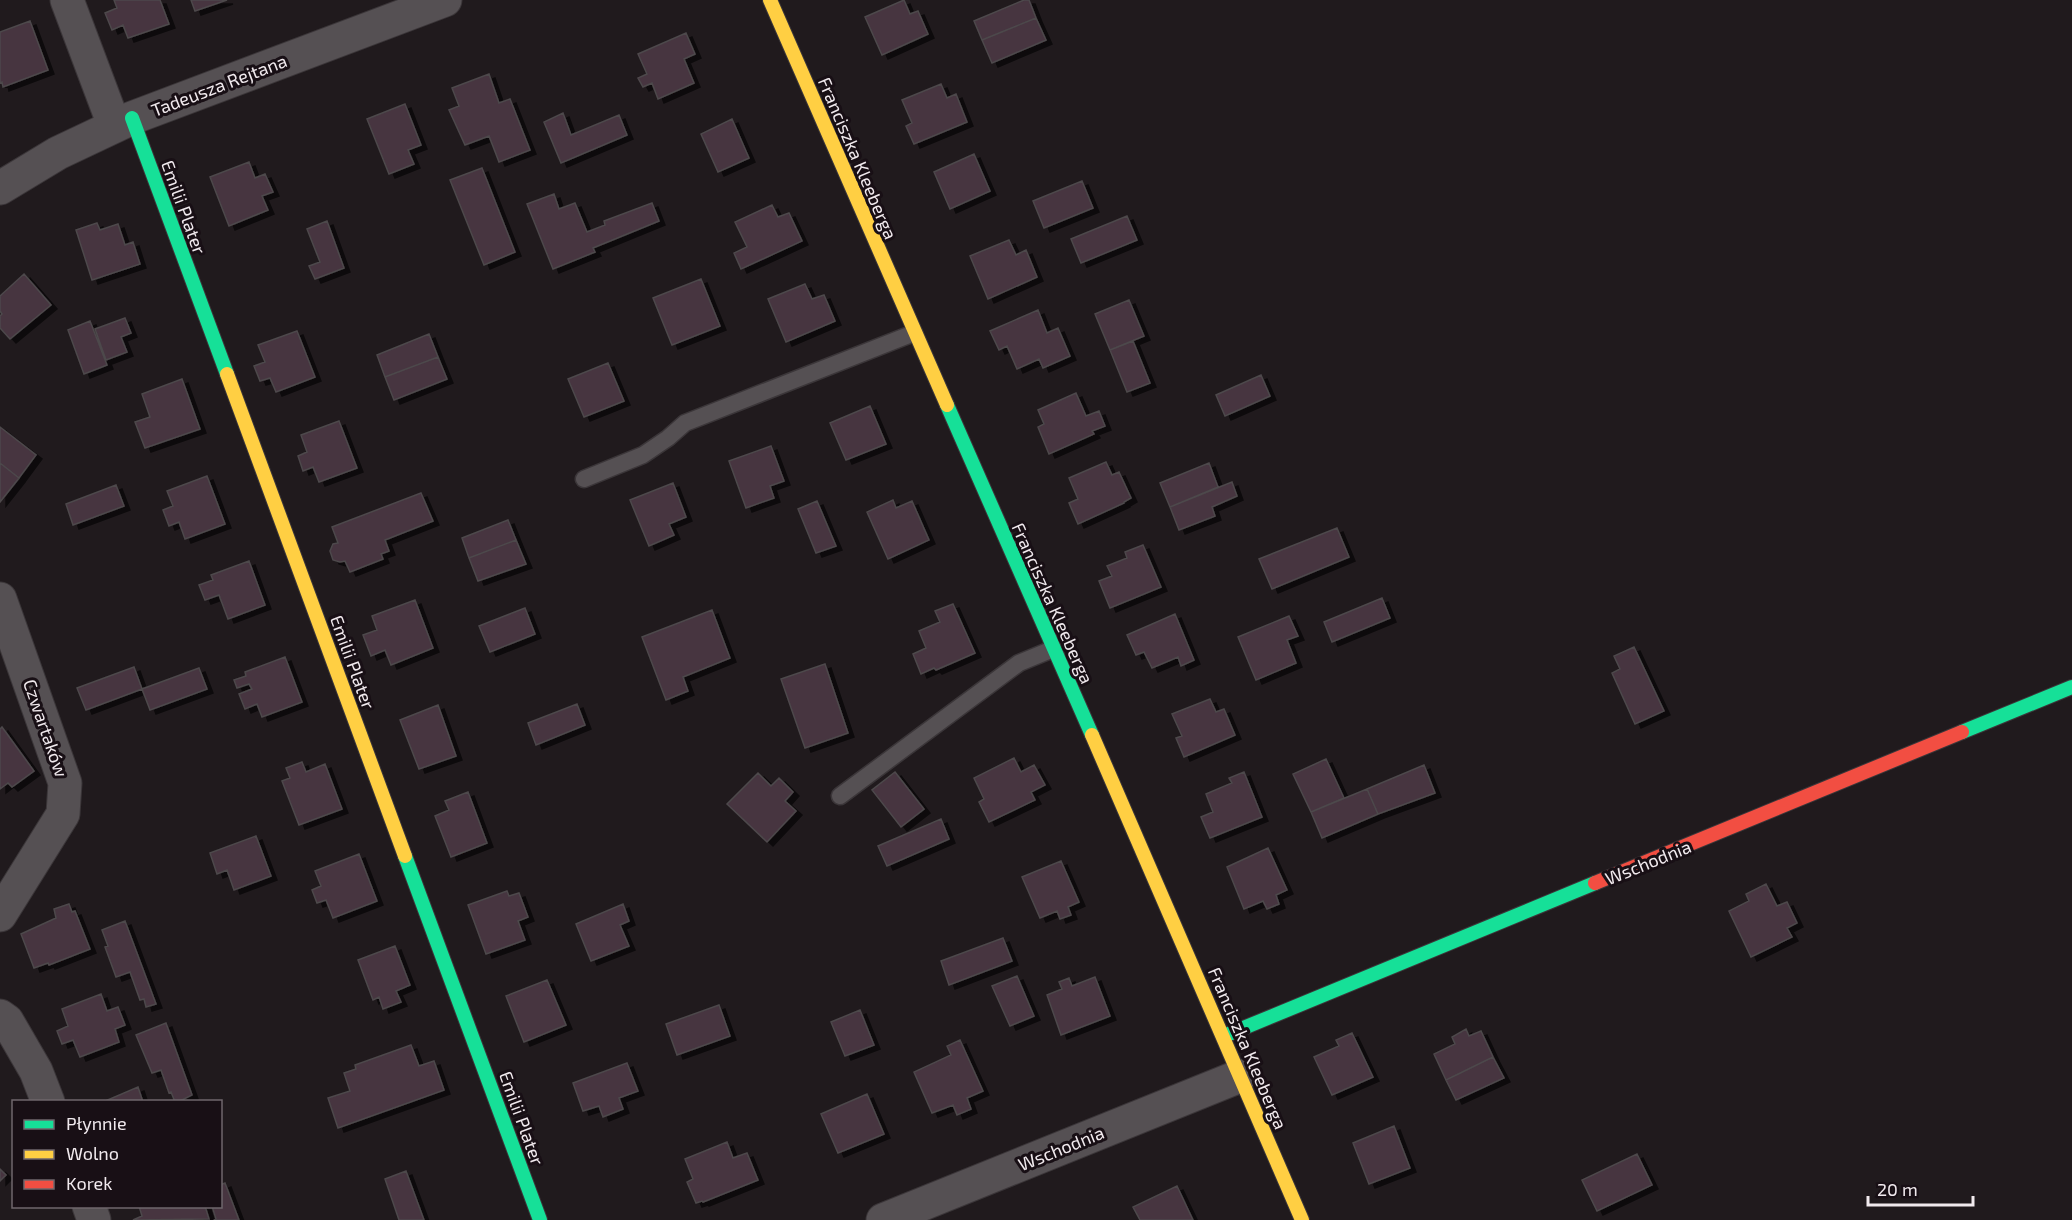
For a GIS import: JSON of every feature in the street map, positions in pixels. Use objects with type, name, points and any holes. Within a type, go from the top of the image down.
[{"type":"street","points":[[67,0],[123,121]]},
{"type":"street","name":"Tadeusza Rejtana","points":[[0,188],[58,153],[123,121],[445,0]]},
{"type":"street","name":"Franciszka Kleeberga","points":[[770,0],[1224,1036],[1302,1220]]},
{"type":"street","name":"Emilii Plater","points":[[123,121],[540,1220]]},
{"type":"street","name":"Czwartaków","points":[[0,598],[65,783],[63,814],[0,915]]},
{"type":"street","name":"Wschodnia","points":[[1224,1036],[2072,687]]},
{"type":"street","points":[[0,1016],[7,1021],[36,1071],[48,1100]]},
{"type":"street","name":"Wschodnia","points":[[883,1220],[1240,1076]]},
{"type":"lane","points":[[584,479],[643,454],[668,438],[685,423],[914,333]]},
{"type":"lane","points":[[840,796],[1019,663],[1053,649]]},
{"type":"building","points":[[114,0],[160,0],[169,24],[128,38],[123,25],[112,30],[105,13],[117,8]]},
{"type":"building","points":[[191,0],[227,0],[195,11]]},
{"type":"building","points":[[904,0],[910,14],[918,11],[928,34],[882,55],[865,17]]},
{"type":"building","points":[[1029,0],[1036,18],[982,40],[974,21]]},
{"type":"building","points":[[1036,18],[1046,40],[992,63],[982,40]]},
{"type":"building","points":[[30,21],[48,70],[3,87],[2,82],[0,83],[0,32]]},
{"type":"building","points":[[686,33],[695,54],[684,59],[694,83],[658,99],[652,83],[643,87],[638,78],[647,74],[638,54]]},
{"type":"building","points":[[489,74],[499,103],[510,99],[530,150],[499,162],[489,136],[465,145],[449,110],[459,106],[452,88]]},
{"type":"building","points":[[941,84],[947,98],[956,94],[967,122],[914,144],[906,126],[912,123],[902,100]]},
{"type":"building","points":[[405,104],[421,145],[408,150],[414,164],[389,174],[367,119]]},
{"type":"building","points":[[563,113],[571,135],[619,115],[627,135],[561,163],[544,122]]},
{"type":"building","points":[[732,119],[749,158],[718,172],[701,134]]},
{"type":"building","points":[[974,154],[990,191],[950,209],[934,172]]},
{"type":"building","points":[[249,162],[255,178],[265,174],[273,192],[262,196],[268,210],[229,226],[210,177]]},
{"type":"building","points":[[482,168],[515,252],[484,265],[450,180]]},
{"type":"building","points":[[1082,181],[1093,208],[1044,228],[1033,201]]},
{"type":"building","points":[[554,194],[559,209],[575,203],[587,232],[605,225],[604,221],[652,203],[659,221],[593,248],[595,252],[553,269],[527,204]]},
{"type":"building","points":[[772,205],[778,217],[789,213],[802,241],[741,269],[734,253],[747,247],[735,222]]},
{"type":"building","points":[[1127,216],[1137,240],[1081,263],[1071,239]]},
{"type":"building","points":[[327,221],[344,268],[315,279],[309,266],[320,262],[307,229]]},
{"type":"building","points":[[97,223],[100,230],[118,224],[125,245],[133,242],[140,264],[92,280],[76,230]]},
{"type":"building","points":[[1009,240],[1016,255],[1026,250],[1037,277],[988,299],[970,256]]},
{"type":"building","points":[[24,274],[51,305],[10,339],[0,328],[2,314],[0,296]]},
{"type":"building","points":[[701,279],[720,326],[672,345],[653,298]]},
{"type":"building","points":[[805,284],[812,299],[824,295],[835,321],[786,342],[768,299]]},
{"type":"building","points":[[1129,300],[1144,336],[1110,350],[1095,314]]},
{"type":"building","points":[[1038,310],[1047,333],[1058,328],[1070,356],[1043,368],[1039,359],[1017,369],[1007,346],[999,350],[990,331]]},
{"type":"building","points":[[125,318],[131,333],[121,337],[127,352],[106,360],[95,329]]},
{"type":"building","points":[[90,321],[107,365],[84,374],[68,330]]},
{"type":"building","points":[[297,331],[315,377],[276,392],[270,378],[260,381],[254,366],[265,362],[258,345]]},
{"type":"building","points":[[429,334],[438,357],[385,377],[377,355]]},
{"type":"building","points":[[1133,341],[1150,383],[1127,392],[1110,350]]},
{"type":"building","points":[[438,357],[447,379],[394,400],[385,377]]},
{"type":"building","points":[[608,363],[624,401],[584,417],[568,379]]},
{"type":"building","points":[[1261,375],[1270,396],[1225,416],[1216,395]]},
{"type":"building","points":[[182,379],[200,429],[145,448],[135,422],[150,417],[142,394]]},
{"type":"building","points":[[1076,393],[1086,416],[1099,411],[1105,426],[1092,431],[1094,434],[1049,454],[1038,427],[1044,424],[1038,410]]},
{"type":"building","points":[[870,406],[886,444],[846,460],[830,423]]},
{"type":"building","points":[[339,421],[357,468],[319,482],[313,467],[303,471],[298,456],[307,452],[301,435]]},
{"type":"building","points":[[0,427],[36,455],[19,478],[0,463]]},
{"type":"building","points":[[771,446],[784,481],[770,486],[774,498],[746,508],[729,461]]},
{"type":"building","points":[[1106,462],[1112,475],[1119,472],[1131,498],[1078,524],[1069,503],[1078,499],[1069,478]]},
{"type":"building","points":[[0,463],[19,478],[0,502]]},
{"type":"building","points":[[1209,463],[1218,487],[1170,507],[1160,483]]},
{"type":"building","points":[[207,476],[225,524],[185,539],[179,522],[169,526],[163,510],[173,506],[167,491]]},
{"type":"building","points":[[1232,482],[1237,496],[1212,507],[1215,516],[1179,530],[1170,507]]},
{"type":"building","points":[[673,483],[686,517],[669,524],[674,535],[649,546],[630,500]]},
{"type":"building","points":[[116,485],[124,506],[73,525],[66,504]]},
{"type":"building","points":[[421,493],[433,521],[385,540],[389,551],[381,554],[383,559],[350,572],[345,561],[333,560],[330,551],[333,544],[338,543],[332,527]]},
{"type":"building","points":[[893,500],[896,508],[912,501],[929,540],[888,559],[867,512]]},
{"type":"building","points":[[817,501],[836,546],[816,553],[798,509]]},
{"type":"building","points":[[508,520],[516,540],[469,558],[462,538]]},
{"type":"building","points":[[1337,528],[1349,557],[1272,589],[1259,559]]},
{"type":"building","points":[[516,540],[526,564],[478,581],[469,558]]},
{"type":"building","points":[[1143,545],[1161,587],[1110,608],[1099,581],[1112,576],[1107,566],[1127,558],[1125,552]]},
{"type":"building","points":[[249,561],[265,605],[228,619],[219,595],[205,600],[199,585],[213,580],[211,575]]},
{"type":"building","points":[[1382,598],[1390,618],[1332,642],[1324,622]]},
{"type":"building","points":[[415,600],[433,648],[391,665],[385,650],[371,656],[363,635],[377,630],[372,616]]},
{"type":"building","points":[[953,604],[975,653],[921,674],[913,654],[926,648],[919,631],[940,622],[935,611]]},
{"type":"building","points":[[525,608],[535,634],[490,652],[479,626]]},
{"type":"building","points":[[712,610],[730,658],[683,677],[688,691],[666,700],[642,637]]},
{"type":"building","points":[[1175,614],[1194,660],[1181,666],[1178,657],[1152,668],[1144,652],[1136,655],[1127,635]]},
{"type":"building","points":[[1289,616],[1298,636],[1287,640],[1296,663],[1256,680],[1238,637]]},
{"type":"building","points":[[1634,647],[1664,711],[1635,724],[1612,673],[1620,669],[1614,656]]},
{"type":"building","points":[[285,657],[302,702],[262,717],[257,704],[245,709],[239,694],[252,689],[249,684],[237,688],[234,680],[246,676],[245,672]]},
{"type":"building","points":[[825,664],[848,733],[805,748],[781,679]]},
{"type":"building","points":[[134,667],[142,689],[86,710],[77,688]]},
{"type":"building","points":[[199,668],[207,689],[150,710],[142,689]]},
{"type":"building","points":[[1210,699],[1216,712],[1224,709],[1235,735],[1184,757],[1176,738],[1182,736],[1172,714]]},
{"type":"building","points":[[577,704],[585,725],[536,745],[528,723]]},
{"type":"building","points":[[438,705],[456,756],[419,769],[400,720]]},
{"type":"building","points":[[2,727],[34,771],[12,787],[8,783],[0,789],[0,729]]},
{"type":"building","points":[[1014,758],[1021,772],[1034,765],[1045,785],[1031,792],[1035,800],[989,822],[979,802],[984,799],[974,778]]},
{"type":"building","points":[[1326,759],[1344,798],[1311,812],[1293,774]]},
{"type":"building","points":[[302,762],[306,772],[325,764],[342,809],[299,825],[282,781],[290,778],[286,768]]},
{"type":"building","points":[[1424,765],[1435,793],[1378,814],[1367,789]]},
{"type":"building","points":[[895,772],[924,809],[901,827],[872,790]]},
{"type":"building","points":[[1244,772],[1262,817],[1210,838],[1201,817],[1213,812],[1206,794],[1232,783],[1229,778]]},
{"type":"building","points":[[758,773],[771,786],[779,778],[793,792],[785,801],[796,811],[767,842],[727,804]]},
{"type":"building","points":[[1367,789],[1378,814],[1322,838],[1311,812]]},
{"type":"building","points":[[468,792],[487,843],[451,857],[435,816],[449,810],[445,801]]},
{"type":"building","points":[[941,819],[949,839],[887,866],[878,846]]},
{"type":"building","points":[[256,836],[271,876],[234,890],[227,870],[217,874],[210,853]]},
{"type":"building","points":[[1268,848],[1287,890],[1276,895],[1279,904],[1267,909],[1263,901],[1244,909],[1227,867]]},
{"type":"building","points":[[359,854],[377,901],[333,918],[326,900],[317,903],[312,890],[321,886],[315,871]]},
{"type":"building","points":[[1061,861],[1079,902],[1068,907],[1071,915],[1060,919],[1057,911],[1040,918],[1022,877]]},
{"type":"building","points":[[1766,884],[1777,906],[1787,902],[1797,923],[1787,928],[1792,937],[1751,957],[1729,911],[1749,901],[1746,894]]},
{"type":"building","points":[[507,891],[509,896],[519,893],[528,917],[518,921],[525,940],[486,954],[468,905]]},
{"type":"building","points":[[69,904],[72,912],[75,911],[90,949],[49,965],[48,963],[34,968],[21,934],[56,918],[54,909]]},
{"type":"building","points":[[623,904],[629,921],[620,925],[629,946],[591,961],[576,924]]},
{"type":"building","points":[[125,921],[156,1004],[146,1007],[144,999],[140,1000],[130,972],[116,977],[105,947],[108,946],[102,930]]},
{"type":"building","points":[[1003,938],[1012,961],[949,985],[941,961]]},
{"type":"building","points":[[395,946],[410,985],[396,991],[401,1002],[383,1009],[379,997],[373,1000],[358,960]]},
{"type":"building","points":[[1017,976],[1034,1016],[1010,1026],[992,986]]},
{"type":"building","points":[[1095,977],[1110,1016],[1061,1035],[1047,995],[1062,989],[1059,982],[1069,978],[1072,986]]},
{"type":"building","points":[[547,980],[566,1025],[524,1042],[506,996]]},
{"type":"building","points":[[101,994],[107,1011],[118,1007],[125,1025],[115,1029],[119,1042],[80,1057],[73,1040],[62,1044],[57,1031],[68,1026],[62,1009]]},
{"type":"building","points":[[719,1005],[730,1036],[677,1055],[666,1024]]},
{"type":"building","points":[[860,1010],[874,1045],[845,1056],[831,1022]]},
{"type":"building","points":[[166,1023],[192,1095],[182,1100],[174,1100],[171,1092],[169,1093],[161,1070],[152,1073],[136,1035]]},
{"type":"building","points":[[1466,1029],[1469,1036],[1481,1031],[1493,1057],[1446,1080],[1434,1054],[1455,1044],[1452,1037]]},
{"type":"building","points":[[1352,1033],[1373,1077],[1332,1095],[1314,1057],[1339,1046],[1336,1040]]},
{"type":"building","points":[[960,1040],[983,1091],[967,1098],[971,1109],[957,1115],[953,1105],[932,1113],[914,1072],[951,1055],[947,1046]]},
{"type":"building","points":[[411,1045],[419,1066],[434,1061],[444,1090],[338,1128],[328,1098],[350,1091],[344,1073],[356,1069],[355,1065]]},
{"type":"building","points":[[1493,1057],[1504,1078],[1456,1100],[1446,1080]]},
{"type":"building","points":[[627,1063],[638,1091],[619,1098],[623,1109],[603,1117],[599,1106],[583,1111],[573,1083]]},
{"type":"building","points":[[138,1087],[142,1100],[108,1100]]},
{"type":"building","points":[[867,1094],[884,1134],[838,1153],[821,1114]]},
{"type":"building","points":[[1394,1126],[1410,1168],[1369,1184],[1353,1143]]},
{"type":"building","points":[[727,1142],[733,1158],[747,1153],[758,1180],[696,1203],[687,1182],[693,1179],[685,1159]]},
{"type":"building","points":[[1637,1154],[1652,1185],[1597,1211],[1582,1180]]},
{"type":"building","points":[[0,1169],[6,1175],[0,1181]]},
{"type":"building","points":[[406,1171],[424,1220],[399,1220],[385,1179]]},
{"type":"building","points":[[225,1183],[239,1220],[214,1220],[216,1219],[213,1208],[222,1208],[222,1184]]},
{"type":"building","points":[[1177,1186],[1193,1220],[1140,1220],[1133,1207]]},
{"type":"building","points":[[140,1208],[206,1208],[209,1219],[133,1220],[142,1216]]},
{"type":"traffic: fast","points":[[132,118],[227,374]]},
{"type":"traffic: fast","points":[[947,405],[1092,735]]},
{"type":"traffic: fast","points":[[1962,732],[2072,687]]},
{"type":"traffic: fast","points":[[405,856],[540,1220]]},
{"type":"traffic: fast","points":[[1224,1036],[1595,883]]},
{"type":"traffic: slow","points":[[770,0],[947,405]]},
{"type":"traffic: slow","points":[[227,374],[405,856]]},
{"type":"traffic: slow","points":[[1092,735],[1302,1220]]},
{"type":"traffic: jam","points":[[1595,883],[1962,732]]}]
